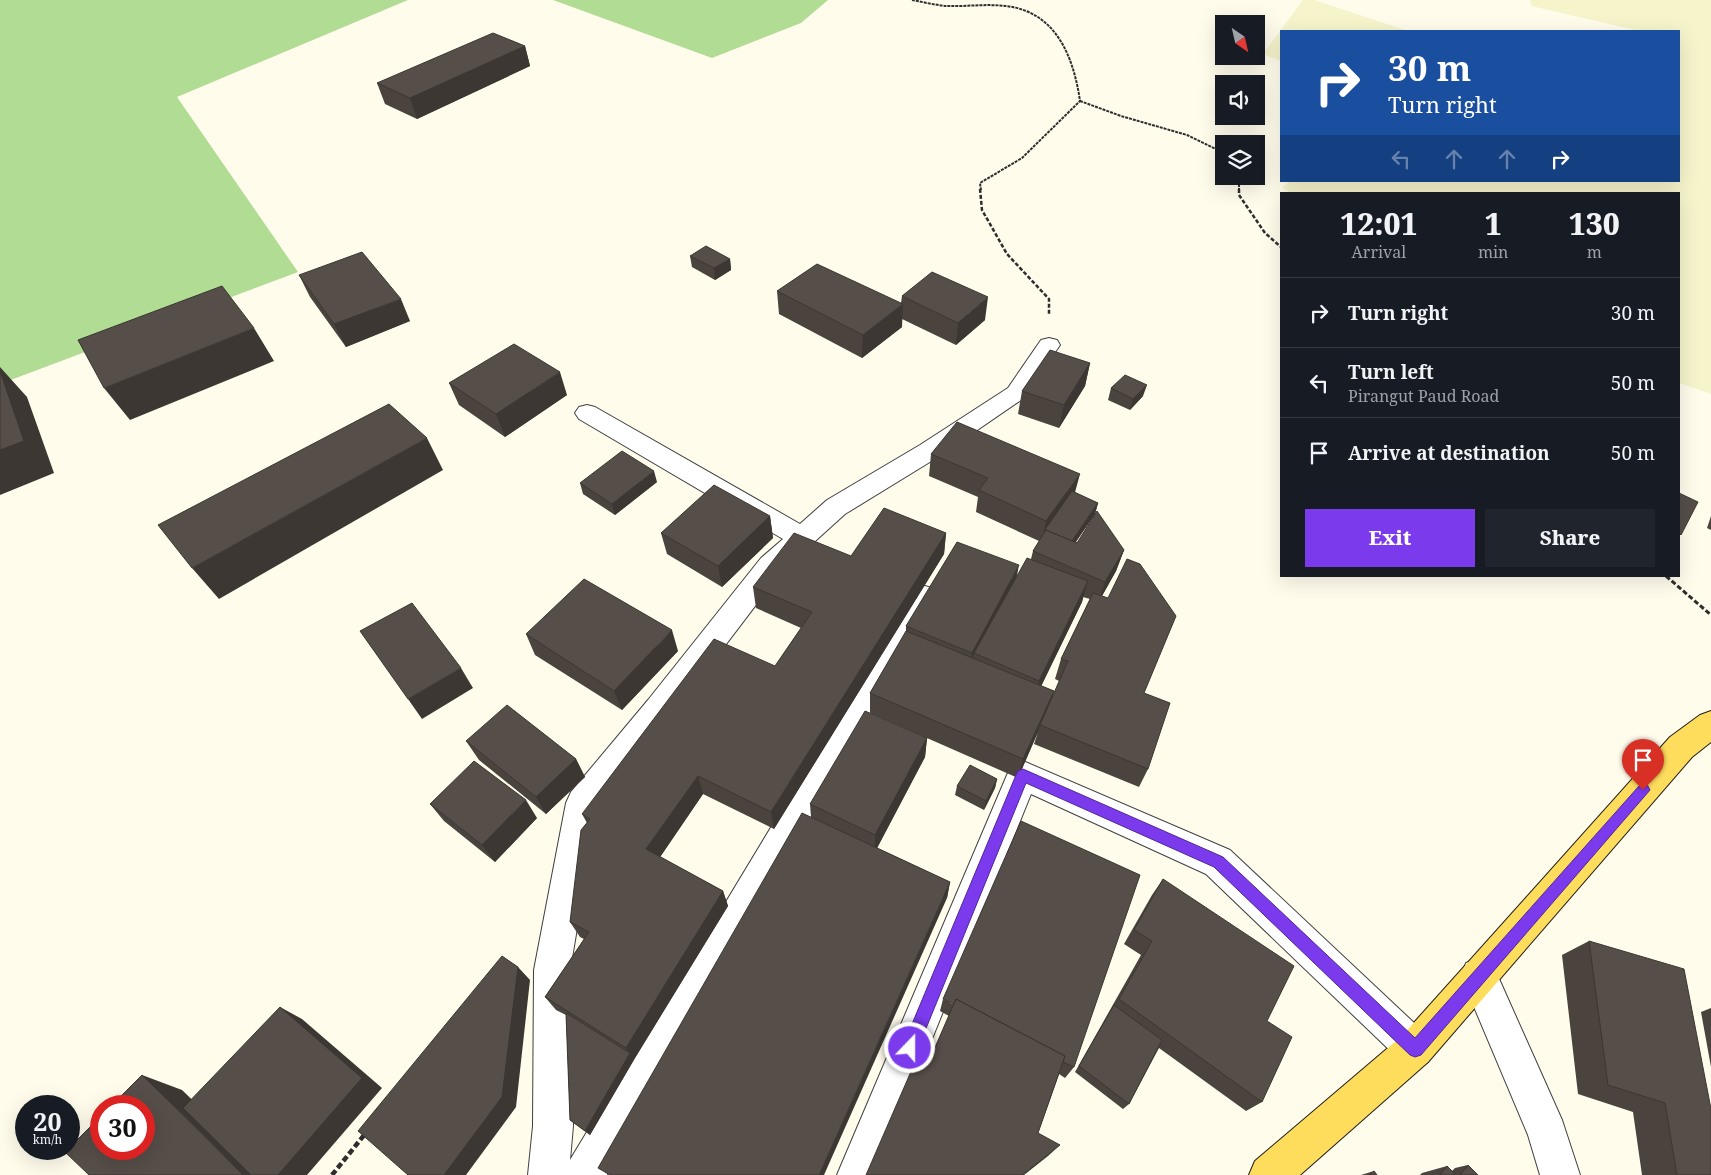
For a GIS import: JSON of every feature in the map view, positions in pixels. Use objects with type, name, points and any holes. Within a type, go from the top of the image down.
[{"type":"main road","points":[[1269,1175],[1415,1049],[1681,747],[1711,724]]},
{"type":"street","points":[[548,1175],[553,1126],[552,970],[582,803],[660,709],[771,565],[836,506],[928,451],[1016,393],[1049,345]]},
{"type":"street","points":[[587,413],[801,537]]},
{"type":"street","points":[[584,1175],[943,567]]},
{"type":"street","points":[[857,1175],[1023,775],[1218,862],[1415,1049]]},
{"type":"street","points":[[1479,976],[1548,1134],[1560,1175]]},
{"type":"path","points":[[912,0],[944,6],[1024,10],[1038,17],[1060,39],[1076,73],[1080,101],[1060,124],[1022,158],[980,183],[982,210],[1007,254],[1049,299],[1049,345]]},
{"type":"path","points":[[1080,101],[1122,116],[1168,128],[1215,146]]},
{"type":"path","points":[[1238,185],[1239,195],[1265,233],[1280,246]]},
{"type":"path","points":[[1667,577],[1711,615]]},
{"type":"path","points":[[332,1175],[369,1129]]},
{"type":"shaded area","points":[[1303,0],[1314,0],[1405,30],[1281,30]]},
{"type":"shaded area","points":[[1530,0],[1711,0],[1711,394],[1680,383],[1680,192],[1289,192],[1282,188],[1288,182],[1680,182],[1680,30],[1636,30],[1531,6]]},
{"type":"shaded area","points":[[1280,31],[1280,61],[1265,55],[1265,51]]},
{"type":"green space","points":[[0,0],[408,0],[177,97],[298,272],[0,384]]},
{"type":"green space","points":[[553,0],[828,0],[801,23],[712,58]]},
{"type":"building","points":[[493,33],[525,46],[410,98],[377,83]]},
{"type":"building","points":[[706,246],[730,259],[714,268],[690,256]]},
{"type":"building","points":[[362,252],[401,299],[334,324],[299,275]]},
{"type":"building","points":[[817,264],[903,304],[863,335],[777,291]]},
{"type":"building","points":[[932,272],[988,297],[958,323],[902,296]]},
{"type":"building","points":[[222,286],[254,328],[104,388],[78,340]]},
{"type":"building","points":[[514,344],[560,372],[496,414],[449,383]]},
{"type":"building","points":[[1050,350],[1090,363],[1064,405],[1022,391]]},
{"type":"building","points":[[0,371],[24,441],[0,450]]},
{"type":"building","points":[[1125,375],[1147,385],[1133,399],[1111,388]]},
{"type":"building","points":[[389,404],[427,438],[192,568],[158,525]]},
{"type":"building","points":[[957,422],[1080,474],[1046,521],[979,490],[988,478],[931,454]]},
{"type":"building","points":[[622,451],[654,471],[612,504],[580,483]]},
{"type":"building","points":[[714,485],[770,516],[718,566],[661,533]]},
{"type":"building","points":[[1072,491],[1098,503],[1072,541],[1046,530],[1044,531]]},
{"type":"building","points":[[1680,493],[1698,502],[1680,534]]},
{"type":"building","points":[[884,508],[946,533],[771,812],[698,776],[646,849],[723,891],[626,1048],[545,997],[589,932],[570,922],[581,830],[590,819],[582,814],[714,639],[775,666],[812,612],[753,587],[794,533],[851,556]]},
{"type":"building","points":[[1097,511],[1124,550],[1105,582],[1033,551],[1046,530],[1077,543]]},
{"type":"building","points":[[957,542],[1019,565],[972,653],[906,626]]},
{"type":"building","points":[[1027,558],[1088,581],[1039,681],[974,653]]},
{"type":"building","points":[[1127,559],[1140,564],[1176,616],[1144,693],[1170,703],[1148,769],[1040,725],[1068,661],[1061,659],[1093,593],[1108,598]]},
{"type":"building","points":[[584,579],[672,630],[614,691],[526,634]]},
{"type":"building","points":[[412,603],[461,668],[408,699],[360,631]]},
{"type":"building","points":[[906,631],[1054,691],[1023,759],[870,693]]},
{"type":"building","points":[[507,705],[576,759],[536,797],[466,741]]},
{"type":"building","points":[[865,711],[927,738],[875,835],[810,804]]},
{"type":"building","points":[[474,761],[526,800],[482,845],[430,804]]},
{"type":"building","points":[[970,765],[997,779],[986,801],[957,786]]},
{"type":"building","points":[[802,813],[950,882],[819,1175],[610,1175],[598,1168]]},
{"type":"building","points":[[1021,821],[1140,875],[1074,1067],[1063,1062],[1065,1056],[956,999],[954,1004],[943,999]]},
{"type":"building","points":[[1163,879],[1294,966],[1267,1021],[1292,1037],[1262,1102],[1119,999],[1152,941],[1134,930]]},
{"type":"building","points":[[1589,941],[1684,969],[1711,1109],[1711,1175],[1677,1175],[1665,1103],[1608,1085]]},
{"type":"building","points":[[502,956],[518,967],[502,1097],[444,1175],[408,1175],[358,1131]]},
{"type":"building","points":[[956,999],[1065,1056],[1038,1133],[1060,1145],[1022,1175],[866,1175],[916,1060],[927,1066]]},
{"type":"building","points":[[1114,1005],[1162,1040],[1129,1104],[1079,1066]]},
{"type":"building","points":[[280,1007],[362,1078],[278,1175],[251,1175],[183,1108]]},
{"type":"building","points":[[566,1013],[630,1053],[585,1131],[570,1120]]},
{"type":"building","points":[[142,1075],[243,1175],[89,1175],[73,1160],[80,1160],[80,1137],[90,1127],[90,1160],[155,1160],[155,1095],[122,1095]]},
{"type":"building","points":[[1468,1165],[1478,1175],[1460,1175]]},
{"type":"building","points":[[1447,1166],[1456,1175],[1440,1175]]},
{"type":"building","points":[[1374,1171],[1377,1175],[1369,1175]]},
{"type":"route","points":[[910,1048],[1023,775],[1218,862],[1415,1049],[1643,790]]}]
